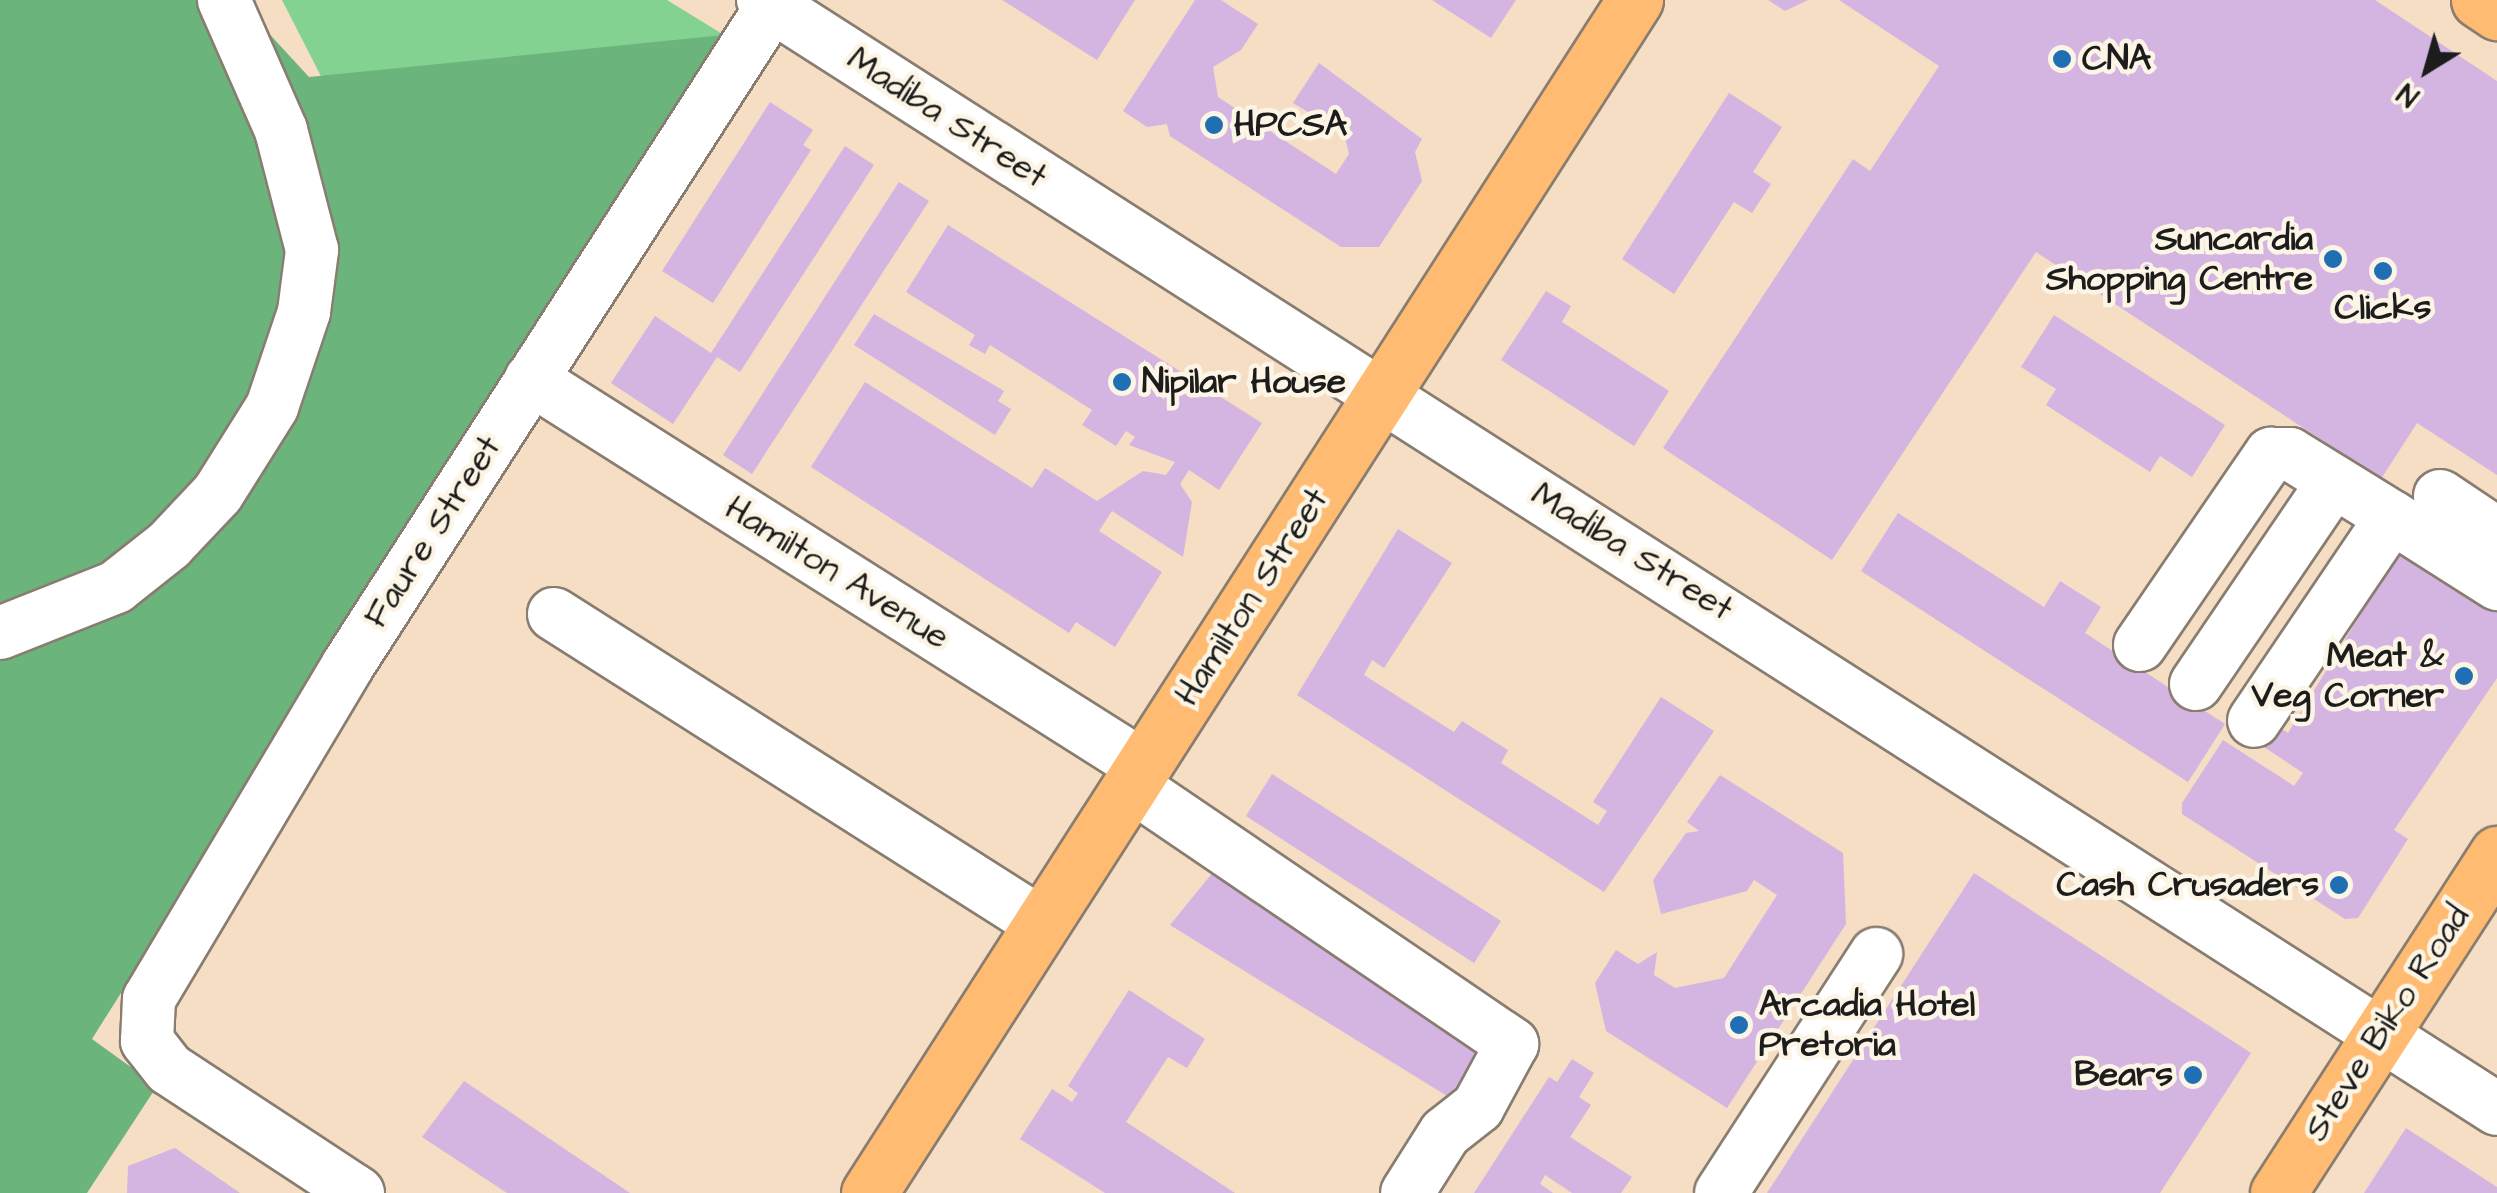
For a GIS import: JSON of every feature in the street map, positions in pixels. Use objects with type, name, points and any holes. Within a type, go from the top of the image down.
[{"type":"main road","name":"Hamilton Street","points":[[883,1188],[1042,924],[1635,0]]},
{"type":"main road","points":[[2479,0],[2497,12]]},
{"type":"main road","name":"Steve Biko Road","points":[[2278,1193],[2497,854]]},
{"type":"street","points":[[0,633],[116,587],[169,545],[218,493],[272,408],[304,312],[312,250],[281,130],[224,0]]},
{"type":"street","name":"Madiba Street","points":[[767,3],[2497,1109]]},
{"type":"street","name":"Faure Street","points":[[358,1193],[168,1069],[147,1041],[149,999],[767,3]]},
{"type":"street","name":"Hamilton Avenue","points":[[531,379],[1137,776],[1512,1044],[1478,1107],[1445,1133],[1407,1193]]},
{"type":"street","points":[[2140,645],[2258,463],[2290,454],[2497,584]]},
{"type":"street","points":[[2196,684],[2334,481]]},
{"type":"street","points":[[2440,496],[2497,534]]},
{"type":"street","points":[[2254,722],[2392,517]]},
{"type":"street","points":[[554,614],[1042,924]]},
{"type":"street","points":[[1721,1193],[1876,954]]},
{"type":"green space","points":[[0,0],[238,0],[309,77],[724,35],[92,1039],[157,1086],[87,1193],[0,1193]]},
{"type":"green space","points":[[282,0],[667,0],[724,35],[328,90]]},
{"type":"building","points":[[1002,0],[1135,0],[1097,60]]},
{"type":"building","name":"HPCSA","points":[[1195,0],[1221,0],[1258,24],[1241,50],[1213,67],[1218,97],[1336,174],[1349,154],[1344,133],[1293,103],[1319,63],[1422,139],[1415,152],[1422,181],[1379,247],[1341,247],[1170,136],[1167,124],[1147,127],[1123,111]]},
{"type":"building","points":[[1432,0],[1516,0],[1491,38]]},
{"type":"building","points":[[1768,0],[1808,0],[1785,11]]},
{"type":"building","points":[[1839,0],[2375,0],[2497,81],[2497,475],[2417,423],[2381,479],[2036,252],[1832,560],[1663,448],[1853,159],[1870,171],[1939,66]]},
{"type":"building","points":[[1729,93],[1782,127],[1753,172],[1771,184],[1752,213],[1734,202],[1674,294],[1622,259]]},
{"type":"building","points":[[770,102],[813,130],[803,145],[811,150],[713,303],[662,271]]},
{"type":"building","points":[[845,146],[874,165],[740,372],[717,357],[673,424],[611,383],[655,316],[711,353]]},
{"type":"building","points":[[899,182],[929,201],[752,474],[723,455]]},
{"type":"building","points":[[948,225],[1262,423],[1219,490],[1189,470],[1180,484],[1192,502],[1183,557],[1112,511],[1099,531],[1162,572],[1115,647],[1076,622],[1069,633],[811,467],[865,382],[1032,488],[1045,468],[1097,501],[1143,471],[1166,475],[1175,462],[1129,445],[1135,437],[1126,431],[1116,446],[1082,425],[1092,410],[990,345],[985,354],[969,345],[975,335],[906,292]]},
{"type":"building","points":[[1546,291],[1571,306],[1562,322],[1669,391],[1634,446],[1501,360]]},
{"type":"building","points":[[874,314],[1004,391],[998,401],[1011,409],[995,435],[854,345]]},
{"type":"building","points":[[2054,315],[2225,425],[2192,477],[2160,456],[2150,472],[2046,405],[2056,389],[2021,367]]},
{"type":"building","points":[[1898,513],[2044,607],[2060,581],[2101,607],[2085,633],[2225,724],[2188,782],[1861,571]]},
{"type":"building","points":[[1398,529],[1452,563],[1384,668],[1372,660],[1364,675],[1454,732],[1462,721],[1508,750],[1501,763],[1598,825],[1607,811],[1593,802],[1661,697],[1714,731],[1604,892],[1297,695]]},
{"type":"building","points":[[2403,545],[2497,605],[2497,678],[2394,830],[2408,839],[2358,918],[2345,919],[2182,814],[2182,803],[2223,740],[2294,786],[2303,773],[2264,747],[2277,726],[2288,733]]},
{"type":"building","points":[[1272,774],[1501,921],[1474,963],[1246,816]]},
{"type":"building","points":[[1720,775],[1843,853],[1846,924],[1727,1108],[1606,1031],[1595,983],[1616,950],[1638,964],[1657,952],[1654,975],[1675,988],[1724,978],[1777,895],[1754,880],[1747,891],[1661,914],[1653,880],[1686,833],[1699,831],[1687,822]]},
{"type":"building","points":[[1218,866],[1498,1046],[1460,1104],[1170,925]]},
{"type":"building","points":[[1974,873],[2251,1053],[2160,1193],[1767,1193]]},
{"type":"building","points":[[1129,990],[1205,1039],[1187,1068],[1168,1057],[1126,1122],[1235,1193],[1105,1193],[1020,1139],[1052,1089],[1072,1102],[1078,1093],[1068,1086]]},
{"type":"building","points":[[1572,1059],[1594,1073],[1579,1097],[1591,1105],[1570,1137],[1632,1177],[1621,1193],[1572,1193],[1545,1175],[1540,1184],[1553,1193],[1474,1193],[1549,1077],[1557,1082]]},
{"type":"building","points":[[464,1081],[630,1193],[507,1193],[422,1137]]},
{"type":"building","points":[[2406,1128],[2497,1187],[2497,1193],[2364,1193]]},
{"type":"building","points":[[175,1148],[240,1193],[127,1193],[128,1166]]},
{"type":"place","name":"CNA","points":[[2062,59]]},
{"type":"place","name":"HPCSA","points":[[1214,125]]},
{"type":"place","name":"Suncardia Shopping Centre","points":[[2333,259]]},
{"type":"place","name":"Clicks","points":[[2383,271]]},
{"type":"place","name":"Nipilar House","points":[[1122,382]]},
{"type":"place","name":"Meat & Veg Corner","points":[[2464,676]]},
{"type":"place","name":"Cash Crusaders","points":[[2339,885]]},
{"type":"place","name":"Arcadia Hotel Pretoria","points":[[1739,1025]]},
{"type":"place","name":"Bears","points":[[2193,1075]]}]
